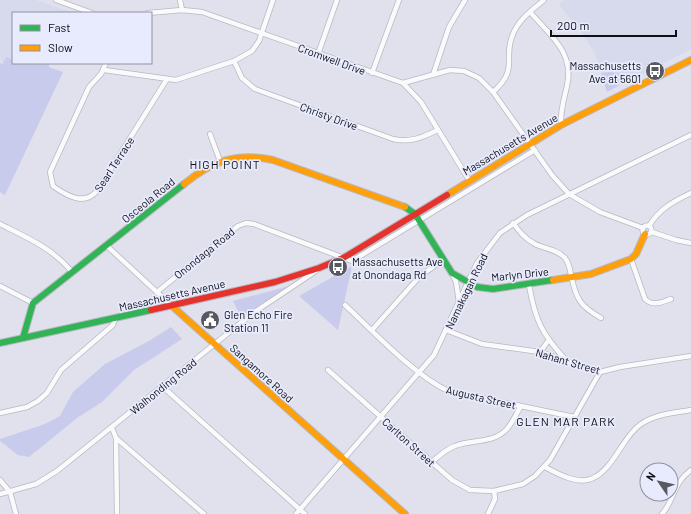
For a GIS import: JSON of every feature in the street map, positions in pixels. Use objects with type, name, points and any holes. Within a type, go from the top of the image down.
[{"type":"street","points":[[56,0],[89,12]]},
{"type":"street","points":[[180,0],[182,10]]},
{"type":"street","points":[[104,70],[167,79],[184,79],[234,60],[252,50],[262,34],[274,0]]},
{"type":"street","points":[[318,54],[337,0]]},
{"type":"street","points":[[372,73],[399,0]]},
{"type":"street","points":[[433,75],[449,27],[465,0]]},
{"type":"street","points":[[492,92],[502,84],[509,72],[512,35],[520,21],[544,0]]},
{"type":"street","name":"Cromwell Drive","points":[[152,13],[182,10],[202,12],[403,84],[421,102],[469,180]]},
{"type":"street","points":[[530,12],[563,50],[568,61],[570,70],[560,115],[561,125]]},
{"type":"street","name":"Christy Drive","points":[[234,60],[242,78],[256,89],[393,139],[408,141],[419,139],[438,130]]},
{"type":"street","name":"Massachusetts Avenue","points":[[0,343],[172,306],[299,276],[321,268],[345,257],[561,125],[691,60]]},
{"type":"street","name":"Searl Terrace","points":[[106,64],[104,70],[89,87],[50,172],[54,186],[73,198],[81,200],[94,195],[97,191],[167,79]]},
{"type":"street","points":[[403,84],[450,70],[464,72],[479,78],[492,92],[552,175],[569,194],[600,212],[644,231],[648,235],[652,232],[691,243]]},
{"type":"street","points":[[210,134],[220,161]]},
{"type":"street","name":"Namakagan Road","points":[[296,514],[420,373],[434,355],[468,282],[487,248],[500,233],[513,223],[569,194],[691,135]]},
{"type":"street","name":"Massachusetts Avenue","points":[[345,257],[352,260],[419,221],[534,150]]},
{"type":"street","name":"Osceola Road","points":[[33,303],[107,246],[197,173],[220,161],[245,156],[273,160],[406,207],[415,214]]},
{"type":"street","points":[[671,299],[657,304],[649,302],[645,299],[631,259],[636,254],[646,225],[649,226],[660,212],[691,193]]},
{"type":"street","name":"Marlyn Drive","points":[[415,214],[452,273],[477,286],[493,289],[572,278],[591,274],[631,259]]},
{"type":"street","name":"Onondaga Road","points":[[157,292],[238,226],[246,223],[254,224],[345,257]]},
{"type":"street","points":[[513,223],[529,240],[560,253],[569,264],[574,292],[579,302],[583,307],[601,318]]},
{"type":"street","points":[[0,224],[49,249],[62,260],[72,272]]},
{"type":"street","points":[[649,226],[652,232]]},
{"type":"street","name":"Sangamore Road","points":[[107,246],[214,344],[405,514]]},
{"type":"street","points":[[372,330],[420,276],[443,260]]},
{"type":"street","name":"Walhonding Road","points":[[0,494],[36,484],[46,478],[112,428],[252,313],[321,268]]},
{"type":"street","points":[[452,273],[456,282],[459,302]]},
{"type":"street","points":[[529,285],[536,318],[548,341],[566,360]]},
{"type":"street","points":[[0,286],[33,303],[23,338]]},
{"type":"street","name":"Augusta Street","points":[[345,305],[420,373],[434,384],[448,391],[574,418]]},
{"type":"street","points":[[0,413],[27,407],[38,400],[46,393],[61,370],[113,325],[114,319]]},
{"type":"street","name":"Nahant Street","points":[[446,330],[482,344],[540,352],[600,372],[620,367],[691,356]]},
{"type":"street","points":[[540,352],[548,341]]},
{"type":"street","name":"Carlton Street","points":[[328,370],[452,480],[463,487],[480,492],[494,491],[523,484],[545,467]]},
{"type":"street","points":[[600,372],[545,467],[565,478],[576,480],[592,478],[608,468],[629,435],[640,424],[660,415],[691,410]]},
{"type":"street","points":[[162,387],[305,514]]},
{"type":"street","points":[[432,462],[454,446],[490,440],[500,435],[512,422],[520,406]]},
{"type":"street","points":[[112,428],[116,438],[117,514]]},
{"type":"street","points":[[116,438],[204,514]]},
{"type":"street","points":[[664,514],[675,488],[684,475],[691,470]]},
{"type":"street","points":[[0,480],[10,492],[16,514]]},
{"type":"street","points":[[488,514],[495,499],[494,491]]},
{"type":"shaded area","points":[[0,0],[36,0],[70,12],[12,12],[12,64],[22,64],[19,71],[2,65],[0,54]]},
{"type":"shaded area","points":[[563,0],[691,0],[691,49],[607,92],[595,53],[580,30],[559,5]]},
{"type":"shaded area","points":[[6,57],[12,60],[12,64],[49,64],[49,67],[63,72],[5,195],[0,192],[0,63],[3,64]]},
{"type":"shaded area","points":[[609,72],[621,74],[618,86],[607,92],[601,74]]},
{"type":"shaded area","points":[[352,266],[338,330],[299,296]]},
{"type":"shaded area","points":[[289,286],[241,317],[233,301]]},
{"type":"shaded area","points":[[171,327],[182,339],[134,370],[102,402],[77,418],[29,457],[18,455],[0,441],[0,439],[45,424],[60,416],[73,392],[105,364],[149,341]]},
{"type":"traffic: fast","points":[[23,338],[33,303],[184,184]]},
{"type":"traffic: fast","points":[[405,207],[415,214],[452,273],[477,287],[493,289],[553,280]]},
{"type":"traffic: fast","points":[[0,343],[151,310]]},
{"type":"traffic: slow","points":[[447,195],[561,125],[691,60]]},
{"type":"traffic: slow","points":[[184,184],[205,169],[226,160],[248,157],[260,158],[273,160],[405,207]]},
{"type":"traffic: slow","points":[[553,280],[591,274],[631,259],[636,254],[645,234]]},
{"type":"traffic: slow","points":[[172,306],[405,514]]},
{"type":"traffic: jam","points":[[151,310],[275,282],[319,268],[345,257],[447,195]]},
{"type":"place","name":"Massachusetts Ave at 5601","points":[[655,71]]},
{"type":"place","name":"Massachusetts Ave at Onondaga Rd","points":[[338,267]]},
{"type":"place","name":"Glen Echo Fire Station 11","points":[[210,320]]},
{"type":"district","name":"HIGH POINT","points":[[225,164]]},
{"type":"district","name":"GLEN MAR PARK","points":[[566,421]]}]
